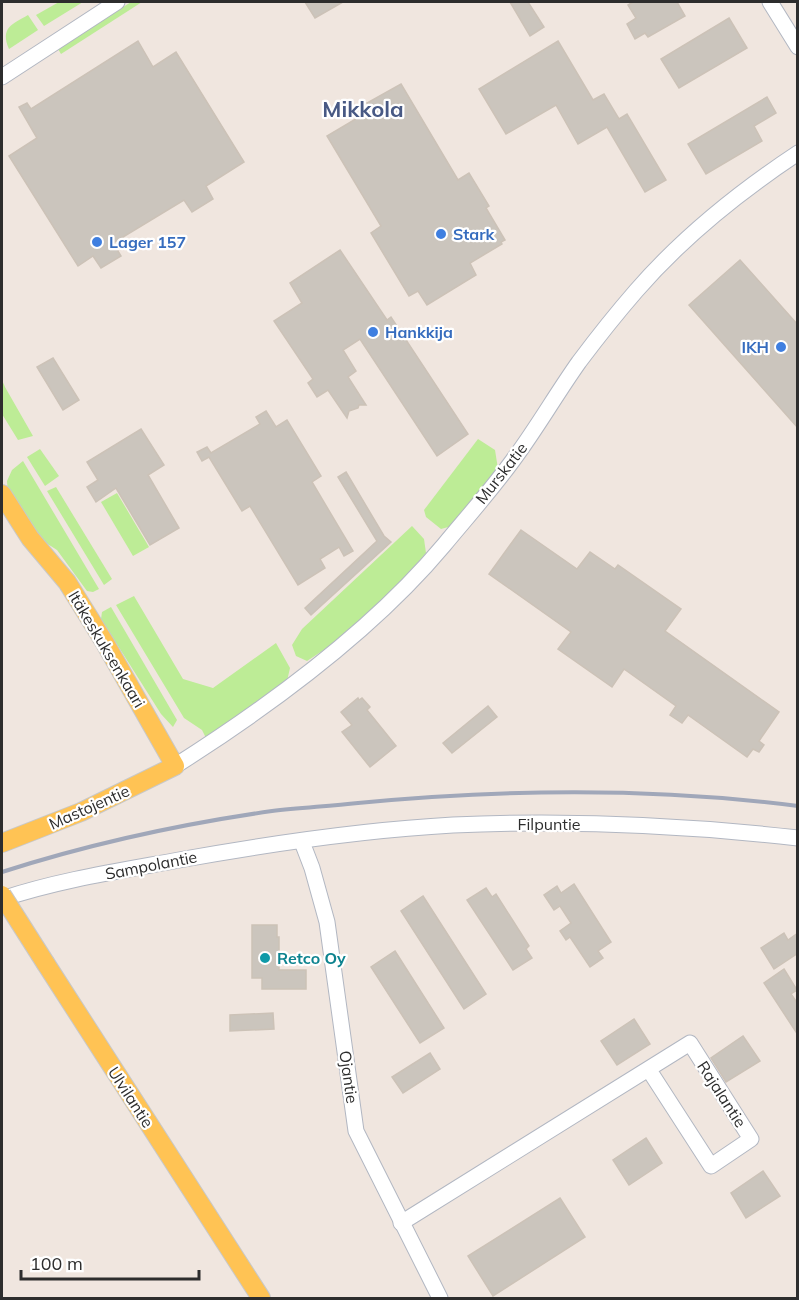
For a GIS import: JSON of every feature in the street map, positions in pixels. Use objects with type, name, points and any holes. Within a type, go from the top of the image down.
[{"type":"main road","name":"Itäkeskuksenkaari","points":[[2,494],[30,538],[67,582],[105,643],[175,766]]},
{"type":"main road","name":"Itäkeskuksenkaari","points":[[2,523],[30,538]]},
{"type":"main road","name":"Mastojentie","points":[[2,843],[81,812],[175,766]]},
{"type":"main road","name":"Ulvilantie","points":[[2,895],[261,1299]]},
{"type":"street","points":[[2,77],[117,2]]},
{"type":"street","points":[[770,2],[798,46]]},
{"type":"street","name":"Murskatie","points":[[175,766],[301,678],[386,604],[443,546],[515,457],[579,362],[637,291],[685,241],[755,181],[798,153]]},
{"type":"street","name":"Filpuntie","points":[[302,842],[387,830],[453,825],[535,823],[681,827],[798,838]]},
{"type":"street","name":"Sampolantie","points":[[2,899],[64,882],[122,870],[243,848],[302,842]]},
{"type":"street","name":"Ojantie","points":[[302,842],[327,922],[356,1131],[440,1299]]},
{"type":"street","name":"Rajalantie","points":[[401,1223],[690,1043],[751,1139],[711,1166],[649,1070]]},
{"type":"green space","points":[[59,2],[83,2],[44,26],[36,15]]},
{"type":"green space","points":[[131,2],[142,2],[61,54],[58,49]]},
{"type":"green space","points":[[28,15],[38,30],[9,49],[7,31],[13,24]]},
{"type":"green space","points":[[2,380],[33,436],[18,440],[2,414]]},
{"type":"green space","points":[[478,439],[495,450],[498,469],[452,526],[441,529],[426,517],[424,510]]},
{"type":"green space","points":[[40,449],[59,476],[45,486],[27,457]]},
{"type":"green space","points":[[23,461],[99,589],[93,592],[87,591],[57,550],[43,541],[8,494],[7,481],[12,470]]},
{"type":"green space","points":[[56,487],[112,579],[104,585],[47,491]]},
{"type":"green space","points":[[117,493],[149,547],[133,556],[101,502]]},
{"type":"green space","points":[[412,526],[424,539],[426,553],[413,568],[371,612],[340,638],[307,661],[296,656],[292,645],[302,629]]},
{"type":"green space","points":[[134,596],[183,679],[213,688],[276,643],[290,668],[287,681],[206,738],[202,730],[184,718],[116,605]]},
{"type":"green space","points":[[111,607],[177,720],[173,727],[161,714],[101,619],[102,612]]},
{"type":"building","points":[[305,2],[343,2],[315,18]]},
{"type":"building","points":[[510,2],[528,2],[544,27],[530,36]]},
{"type":"building","points":[[633,2],[677,2],[685,16],[648,37],[645,33],[635,39],[627,24],[636,18],[628,5]]},
{"type":"building","points":[[729,18],[747,48],[679,88],[661,59]]},
{"type":"building","points":[[138,41],[153,67],[176,52],[244,162],[206,186],[213,199],[192,212],[184,200],[113,243],[121,256],[101,268],[93,256],[78,266],[9,156],[37,138],[19,107],[27,103],[31,109]]},
{"type":"building","points":[[558,41],[593,100],[604,94],[619,119],[627,114],[666,180],[645,192],[607,127],[578,144],[556,105],[506,134],[479,89]]},
{"type":"building","points":[[401,84],[458,180],[469,173],[489,206],[486,208],[505,240],[470,263],[476,275],[427,305],[418,291],[409,296],[371,233],[381,226],[327,136],[371,110],[367,103]]},
{"type":"building","points":[[767,97],[776,113],[754,126],[762,141],[706,174],[688,144]]},
{"type":"building","points":[[340,250],[387,320],[391,317],[468,434],[437,456],[360,339],[343,350],[356,371],[348,377],[366,405],[359,405],[358,408],[349,411],[347,418],[328,390],[317,397],[308,383],[313,379],[274,321],[302,303],[290,283]]},
{"type":"building","points":[[740,260],[798,325],[798,428],[689,305]]},
{"type":"building","points":[[53,358],[79,400],[63,410],[37,367]]},
{"type":"building","points":[[266,411],[276,427],[287,420],[321,476],[312,482],[353,551],[344,556],[339,547],[320,559],[325,568],[298,585],[250,506],[242,511],[209,457],[202,461],[197,452],[207,447],[211,453],[260,424],[256,417]]},
{"type":"building","points":[[141,429],[164,465],[148,475],[179,528],[150,545],[116,488],[96,502],[87,487],[98,480],[87,462]]},
{"type":"building","points":[[346,472],[384,536],[391,542],[311,615],[305,608],[377,541],[338,477]]},
{"type":"building","points":[[521,530],[577,569],[590,552],[615,569],[618,565],[681,609],[665,631],[779,712],[759,741],[764,745],[759,752],[753,749],[747,757],[688,715],[682,723],[670,715],[676,706],[624,669],[612,687],[558,649],[571,632],[489,574]]},
{"type":"building","points":[[358,698],[359,700],[362,698],[370,707],[367,710],[396,746],[370,767],[342,732],[352,725],[341,712]]},
{"type":"building","points":[[488,706],[497,717],[452,753],[443,743]]},
{"type":"building","points":[[574,884],[611,942],[598,951],[603,958],[590,967],[570,937],[566,940],[560,931],[571,923],[560,906],[554,910],[544,895],[557,886],[561,893]]},
{"type":"building","points":[[486,888],[492,897],[496,894],[529,946],[526,949],[532,958],[513,970],[467,900]]},
{"type":"building","points":[[423,896],[486,994],[464,1009],[401,911]]},
{"type":"building","name":"Retco Oy","points":[[252,925],[277,925],[279,970],[306,970],[306,989],[262,989],[262,978],[252,978]]},
{"type":"building","points":[[784,933],[788,940],[798,933],[798,953],[774,969],[761,948]]},
{"type":"building","points":[[395,951],[444,1028],[420,1043],[371,967]]},
{"type":"building","points":[[784,969],[797,990],[791,994],[798,1004],[798,1035],[764,983]]},
{"type":"building","points":[[273,1013],[274,1029],[230,1031],[230,1015]]},
{"type":"building","points":[[634,1019],[650,1044],[617,1065],[601,1041]]},
{"type":"building","points":[[743,1036],[760,1061],[726,1082],[711,1058]]},
{"type":"building","points":[[430,1053],[440,1069],[403,1093],[392,1077]]},
{"type":"building","points":[[646,1138],[662,1163],[629,1185],[613,1160]]},
{"type":"building","points":[[763,1171],[780,1196],[746,1218],[731,1193]]},
{"type":"building","points":[[560,1198],[585,1237],[493,1296],[468,1256]]},
{"type":"railway","points":[[2,872],[102,844],[204,822],[272,811],[413,798],[523,793],[633,793],[798,806]]},
{"type":"place","name":"Stark","points":[[441,234]]},
{"type":"place","name":"Lager 157","points":[[97,242]]},
{"type":"place","name":"Hankkija","points":[[373,332]]},
{"type":"place","name":"IKH","points":[[781,347]]},
{"type":"place","name":"Retco Oy","points":[[265,958]]},
{"type":"district","name":"Mikkola","points":[[363,109]]}]
